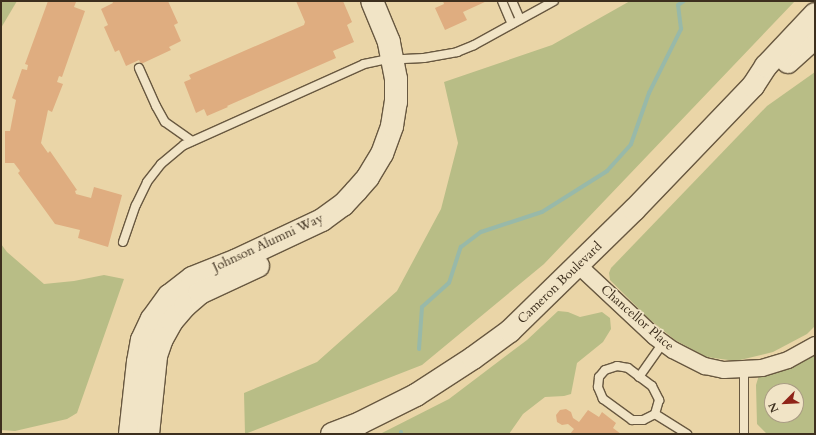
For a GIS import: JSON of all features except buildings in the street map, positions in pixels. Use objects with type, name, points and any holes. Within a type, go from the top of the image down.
[{"type":"street","name":"Johnson Alumni Way","points":[[148,434],[156,356],[164,333],[180,310],[204,291],[332,230],[360,207],[383,180],[397,152],[407,120],[410,82],[372,1]]},
{"type":"street","name":"Johnson Alumni Way","points":[[130,434],[140,351],[147,329],[158,310],[175,290],[192,278],[315,224],[343,204],[356,192],[375,165],[390,133],[400,59],[399,27],[387,1]]},
{"type":"street","name":"Cameron Boulevard","points":[[332,434],[366,420],[416,395],[473,358],[510,331],[578,265],[753,86],[766,66],[815,14]]},
{"type":"street","name":"Cameron Boulevard","points":[[753,86],[773,74],[815,38]]},
{"type":"street","name":"Chancellor Place","points":[[578,265],[663,343],[705,366],[724,370],[744,370],[775,364],[798,355],[815,345]]},
{"type":"lane","points":[[502,1],[512,24]]},
{"type":"lane","points":[[512,1],[520,19]]},
{"type":"lane","points":[[123,242],[136,205],[147,182],[169,156],[192,141],[356,68],[377,61],[448,55],[456,52],[512,24],[544,3],[554,1]]},
{"type":"lane","points":[[139,68],[165,122],[192,141]]},
{"type":"lane","points":[[639,377],[663,343]]},
{"type":"lane","points":[[622,366],[639,377],[652,386],[658,395],[659,405],[655,414],[643,420],[632,420],[605,402],[600,396],[598,387],[599,377],[609,368],[622,366]]},
{"type":"lane","points":[[744,370],[744,434]]},
{"type":"lane","points":[[655,414],[673,430],[687,434]]},
{"type":"green space","points":[[1,1],[17,1],[1,28]]},
{"type":"green space","points":[[630,1],[795,1],[544,264],[422,365],[245,434],[244,393],[317,362],[397,291],[441,209],[458,143],[444,82],[552,45]]},
{"type":"green space","points":[[815,72],[815,326],[807,334],[773,352],[736,361],[706,357],[675,340],[648,318],[610,280],[609,273],[611,268],[767,106]]},
{"type":"green space","points":[[1,244],[7,252],[44,284],[74,281],[104,275],[124,279],[77,413],[67,419],[15,431],[1,430]]},
{"type":"green space","points":[[558,311],[568,312],[580,317],[602,312],[610,318],[611,329],[603,342],[577,363],[571,394],[545,397],[523,414],[509,434],[380,434],[449,399],[527,340]]},
{"type":"green space","points":[[815,351],[815,434],[767,434],[757,424],[756,385],[759,375]]},
{"type":"waterway","points":[[419,349],[422,307],[449,283],[461,247],[481,232],[542,212],[607,171],[631,144],[649,93],[681,29],[678,5],[684,1]]}]
